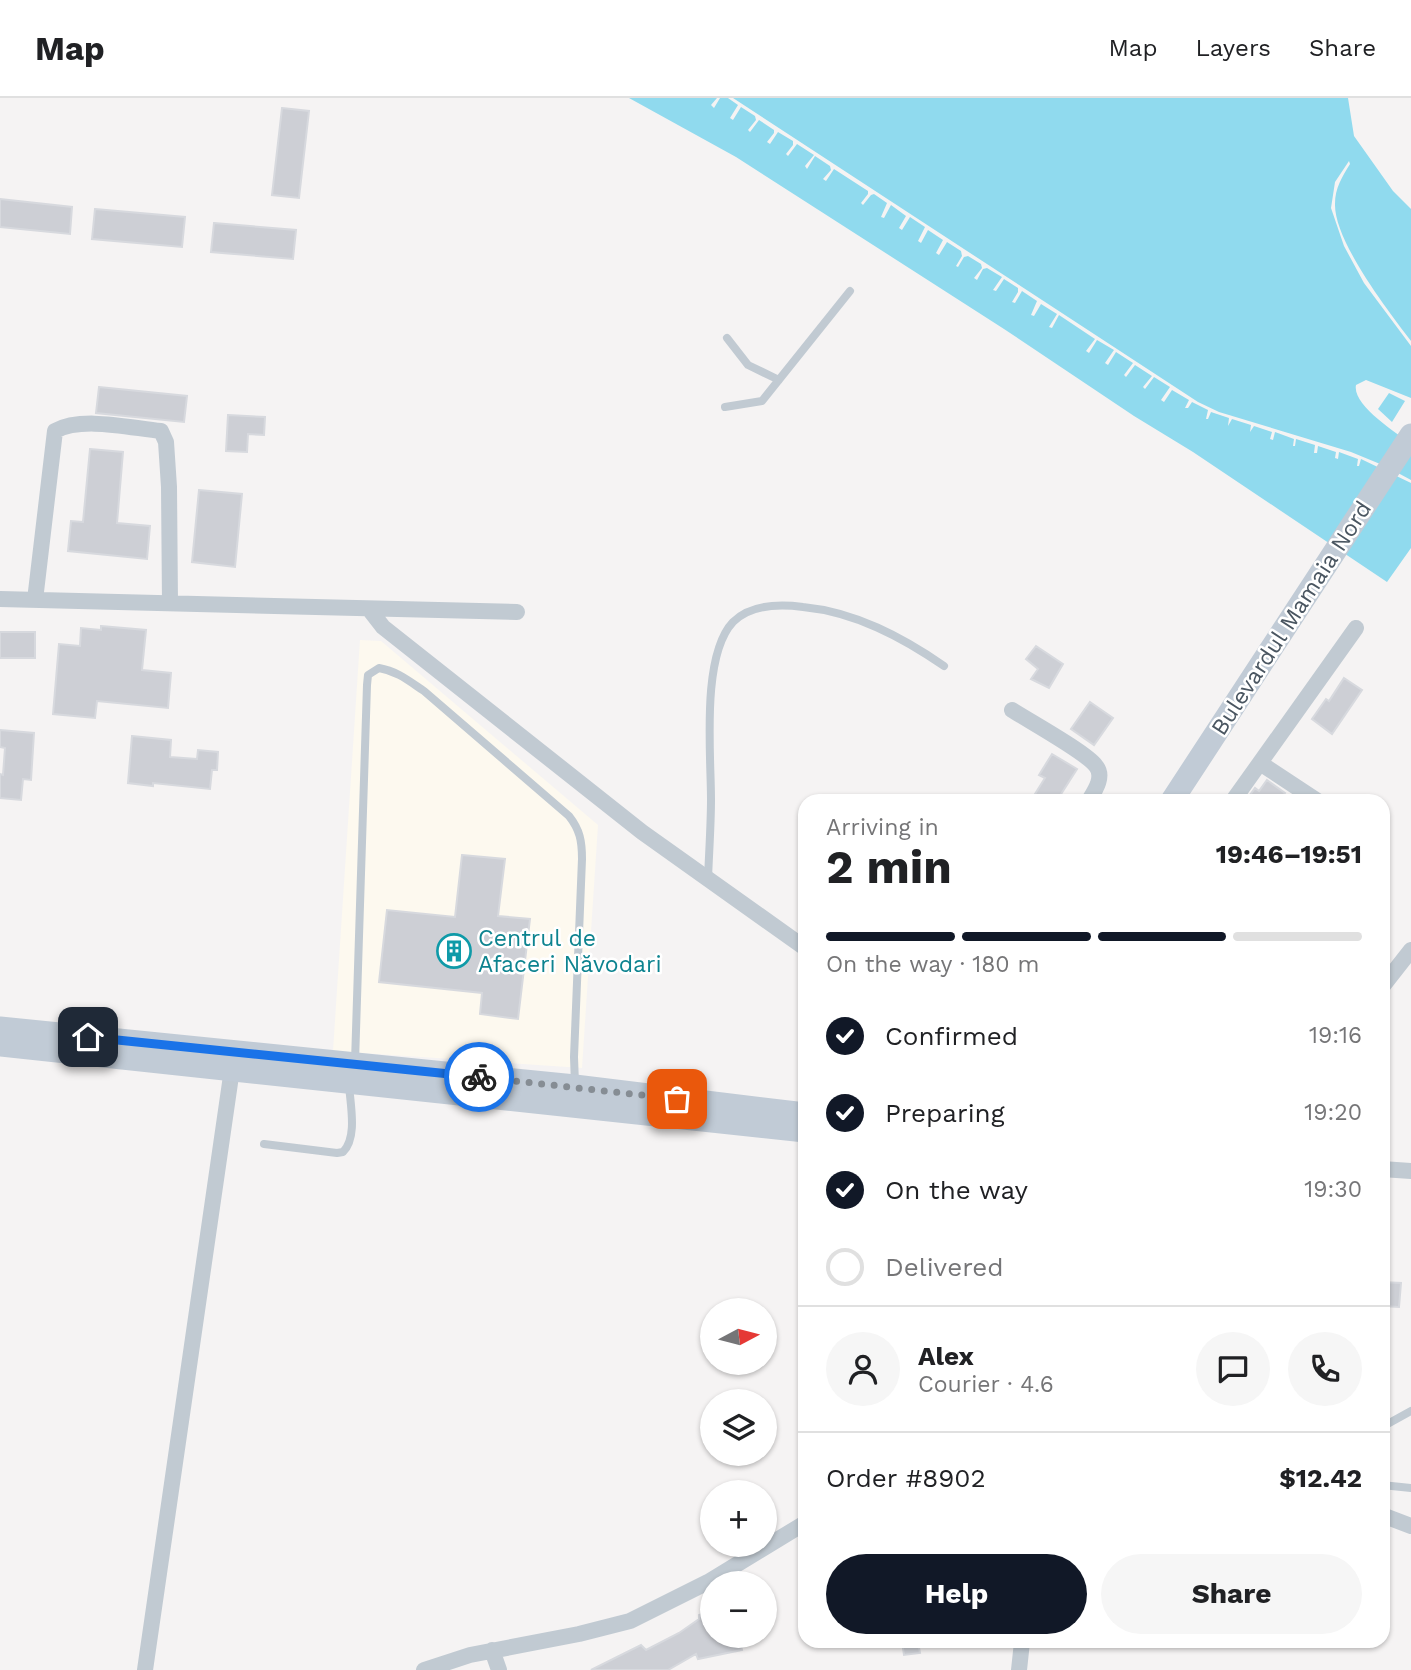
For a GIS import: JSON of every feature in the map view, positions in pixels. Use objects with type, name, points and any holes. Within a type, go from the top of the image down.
[{"type":"main road","name":"Bulevardul Mamaia Nord","points":[[1176,794],[1411,435]]},
{"type":"main road","points":[[0,1028],[352,1073],[621,1114],[798,1130]]},
{"type":"main road","points":[[0,1045],[232,1069],[575,1086],[798,1113]]},
{"type":"street","points":[[35,600],[55,431],[67,424],[88,424],[161,431],[166,442],[168,476],[170,603]]},
{"type":"street","points":[[0,599],[517,612]]},
{"type":"street","points":[[369,609],[383,627],[642,832],[798,943]]},
{"type":"street","points":[[1238,794],[1356,628]]},
{"type":"street","points":[[1012,710],[1097,766],[1098,786],[1093,794]]},
{"type":"street","points":[[1260,763],[1307,794]]},
{"type":"street","points":[[1390,977],[1411,950]]},
{"type":"street","points":[[145,1670],[232,1069]]},
{"type":"street","points":[[1390,1170],[1411,1171]]},
{"type":"street","points":[[1390,1518],[1411,1527]]},
{"type":"street","points":[[424,1670],[449,1660],[630,1621],[708,1581],[798,1527]]},
{"type":"street","points":[[1019,1670],[1021,1648]]},
{"type":"street","points":[[492,1650],[499,1670]]},
{"type":"lane","points":[[725,407],[762,401],[850,291]]},
{"type":"lane","points":[[727,338],[748,365],[779,380]]},
{"type":"lane","points":[[708,878],[711,688],[719,651],[726,632],[734,622],[749,611],[769,606],[813,608],[875,626],[944,666]]},
{"type":"lane","points":[[264,1144],[337,1153],[343,1152],[350,1140],[367,685],[368,675],[379,668],[402,676],[424,691],[569,816],[578,828],[582,841],[582,859],[575,1086]]},
{"type":"lane","points":[[1390,1423],[1411,1411]]},
{"type":"lane","points":[[1390,1487],[1411,1488]]},
{"type":"shaded area","points":[[360,640],[381,641],[598,825],[582,1068],[333,1051]]},
{"type":"water","points":[[629,98],[717,98],[711,105],[714,108],[720,98],[728,98],[738,105],[730,118],[733,120],[741,107],[755,116],[756,120],[748,130],[750,132],[759,120],[774,130],[767,142],[770,144],[778,132],[793,141],[786,154],[788,156],[797,144],[814,155],[805,166],[807,169],[815,156],[830,166],[831,170],[823,179],[826,181],[834,169],[868,191],[861,203],[863,205],[874,194],[887,203],[881,217],[884,218],[891,205],[906,216],[899,228],[902,230],[910,217],[925,227],[918,241],[921,243],[928,230],[943,240],[936,253],[939,255],[947,242],[961,251],[962,256],[956,266],[968,256],[981,264],[982,268],[974,278],[977,280],[983,269],[987,268],[1002,277],[993,290],[996,291],[1004,279],[1018,288],[1012,302],[1015,303],[1022,291],[1037,301],[1031,315],[1034,316],[1041,304],[1057,314],[1049,327],[1052,328],[1059,315],[1095,339],[1086,351],[1089,353],[1097,340],[1114,350],[1105,363],[1108,365],[1116,352],[1133,363],[1124,375],[1126,377],[1135,365],[1152,376],[1143,387],[1145,389],[1154,377],[1170,387],[1161,400],[1164,402],[1172,390],[1189,400],[1185,408],[1192,402],[1208,410],[1206,419],[1211,412],[1229,418],[1228,426],[1232,419],[1251,425],[1250,432],[1254,426],[1272,432],[1270,439],[1273,440],[1275,432],[1294,439],[1293,446],[1296,439],[1315,445],[1314,453],[1317,453],[1318,446],[1336,452],[1335,458],[1338,459],[1339,452],[1358,459],[1357,466],[1361,459],[1411,483],[1411,548],[1387,582],[1193,452],[736,157]]},
{"type":"water","points":[[733,98],[1348,98],[1354,136],[1393,191],[1411,209],[1411,341],[1364,276],[1343,237],[1335,204],[1336,193],[1349,161],[1335,182],[1331,208],[1344,246],[1364,283],[1411,346],[1411,398],[1366,380],[1356,385],[1361,401],[1368,409],[1411,444],[1411,480],[1351,452],[1219,412],[1198,402]]},
{"type":"water","points":[[1389,393],[1405,401],[1392,422],[1378,409]]},
{"type":"building","points":[[282,108],[309,111],[299,198],[272,195]]},
{"type":"building","points":[[0,199],[72,207],[70,234],[0,227]]},
{"type":"building","points":[[95,209],[185,217],[182,247],[92,239]]},
{"type":"building","points":[[214,223],[296,230],[293,259],[211,252]]},
{"type":"building","points":[[99,387],[187,396],[184,422],[96,413]]},
{"type":"building","points":[[228,415],[265,417],[264,435],[248,434],[247,452],[226,451]]},
{"type":"building","points":[[90,449],[123,452],[117,523],[150,526],[147,559],[68,551],[71,521],[83,522]]},
{"type":"building","points":[[199,490],[242,494],[235,567],[192,562]]},
{"type":"building","points":[[101,626],[146,630],[142,670],[171,673],[168,708],[97,701],[95,718],[53,714],[59,644],[80,646],[81,628],[101,630]]},
{"type":"building","points":[[0,632],[35,632],[35,658],[0,658]]},
{"type":"building","points":[[1036,646],[1063,664],[1049,688],[1031,679],[1038,669],[1026,659]]},
{"type":"building","points":[[1344,678],[1362,690],[1332,734],[1312,719],[1326,699],[1329,701]]},
{"type":"building","points":[[1090,702],[1113,718],[1094,745],[1071,729]]},
{"type":"building","points":[[0,730],[34,733],[31,780],[23,779],[21,800],[0,798],[0,774],[3,775],[5,748],[0,747]]},
{"type":"building","points":[[132,736],[171,740],[170,757],[197,759],[198,750],[218,752],[217,770],[212,770],[210,789],[128,783]]},
{"type":"building","points":[[1052,754],[1077,769],[1061,794],[1035,794],[1045,778],[1039,775]]},
{"type":"building","points":[[1267,780],[1285,793],[1251,794],[1255,788],[1259,791]]},
{"type":"building","name":"Centrul de Afaceri Năvodari","points":[[462,855],[505,859],[498,916],[530,919],[518,1019],[480,1014],[482,993],[379,982],[387,910],[455,917]]},
{"type":"building","points":[[1390,1282],[1401,1283],[1399,1307],[1390,1306]]},
{"type":"building","points":[[699,1615],[700,1648],[742,1650],[698,1659],[696,1654],[668,1670],[591,1670],[641,1645],[646,1650],[679,1633],[699,1619]]},
{"type":"building","points":[[903,1648],[919,1648],[920,1653],[904,1655]]},
{"type":"way so far","points":[[479,1077],[677,1099]]},
{"type":"place","name":"Centrul de Afaceri Năvodari","points":[[454,951]]},
{"type":"route","points":[[88,1037],[479,1077]]}]
